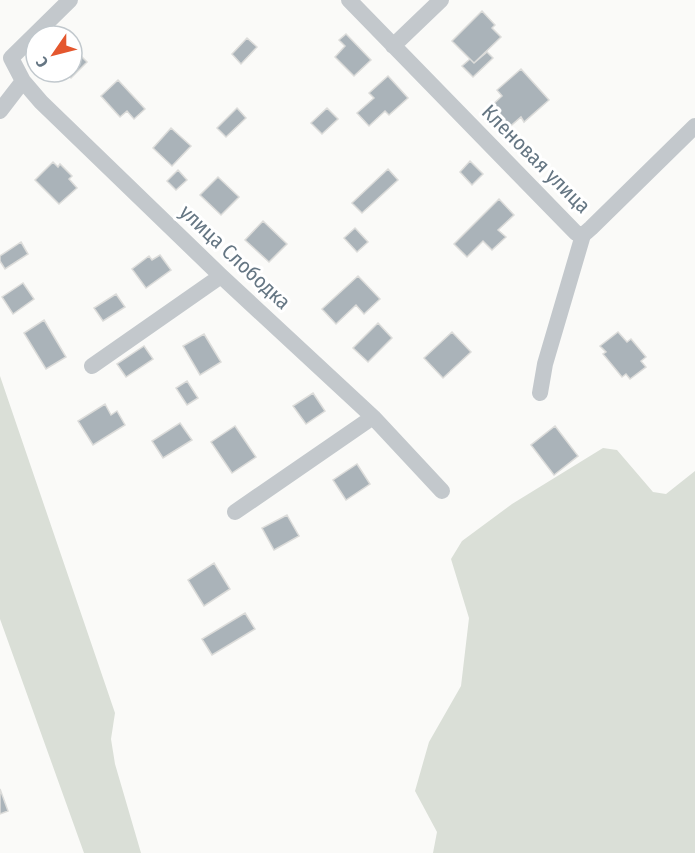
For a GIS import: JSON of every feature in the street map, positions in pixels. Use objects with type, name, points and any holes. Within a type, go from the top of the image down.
[{"type":"street","points":[[5,58],[70,0]]},
{"type":"street","name":"Кленовая улица","points":[[349,0],[576,233],[583,235],[695,126]]},
{"type":"street","points":[[393,46],[441,0]]},
{"type":"street","name":"улица Слободка","points":[[5,58],[41,102],[221,276],[373,417],[442,490]]},
{"type":"street","points":[[0,111],[23,81]]},
{"type":"street","points":[[540,393],[545,364],[583,235]]},
{"type":"street","points":[[92,366],[221,276]]},
{"type":"street","points":[[235,512],[373,417]]},
{"type":"shaded area","points":[[0,376],[115,713],[111,739],[115,764],[141,853],[84,853],[0,619]]},
{"type":"shaded area","points":[[603,448],[617,450],[653,492],[666,494],[695,471],[695,853],[433,853],[437,832],[415,791],[429,742],[461,686],[469,618],[451,559],[462,541],[512,504]]},
{"type":"building","points":[[482,11],[495,25],[492,28],[501,37],[474,63],[452,41]]},
{"type":"building","points":[[346,34],[371,60],[354,76],[335,57],[345,46],[339,40]]},
{"type":"building","points":[[247,38],[257,47],[241,64],[232,54]]},
{"type":"building","points":[[487,52],[493,58],[473,77],[462,66],[470,59],[474,63]]},
{"type":"building","points":[[521,69],[549,100],[524,122],[521,117],[507,129],[489,108],[502,96],[497,90]]},
{"type":"building","points":[[388,76],[408,98],[389,115],[385,111],[369,126],[357,113],[374,98],[369,93]]},
{"type":"building","points":[[118,80],[145,109],[134,119],[127,111],[120,117],[101,96]]},
{"type":"building","points":[[237,108],[246,118],[226,137],[217,128]]},
{"type":"building","points":[[327,108],[338,119],[322,134],[311,123]]},
{"type":"building","points":[[171,128],[191,146],[172,166],[153,148]]},
{"type":"building","points":[[470,161],[483,174],[472,185],[460,172]]},
{"type":"building","points":[[53,162],[58,167],[60,164],[72,176],[69,179],[77,188],[59,204],[35,180]]},
{"type":"building","points":[[388,169],[398,180],[362,213],[352,203]]},
{"type":"building","points":[[178,170],[187,180],[176,190],[167,181]]},
{"type":"building","points":[[218,177],[239,197],[221,215],[200,195]]},
{"type":"building","points":[[499,199],[514,215],[498,230],[506,237],[492,250],[483,241],[467,257],[454,244]]},
{"type":"building","points":[[263,221],[287,244],[269,262],[245,240]]},
{"type":"building","points":[[355,228],[368,242],[357,252],[344,238]]},
{"type":"building","points":[[21,242],[28,254],[5,269],[0,256]]},
{"type":"building","points":[[160,255],[171,270],[146,288],[132,269],[149,256],[152,260]]},
{"type":"building","points":[[358,276],[380,299],[364,314],[356,305],[336,324],[322,309]]},
{"type":"building","points":[[23,283],[34,299],[13,314],[2,297]]},
{"type":"building","points":[[116,294],[125,307],[103,321],[94,308]]},
{"type":"building","points":[[44,320],[66,357],[46,369],[24,333]]},
{"type":"building","points":[[378,323],[392,338],[368,362],[353,348]]},
{"type":"building","points":[[452,332],[471,352],[443,378],[424,358]]},
{"type":"building","points":[[618,332],[627,342],[631,339],[646,357],[641,361],[646,367],[630,379],[626,374],[622,377],[603,354],[606,352],[600,346]]},
{"type":"building","points":[[204,334],[221,362],[200,375],[183,346]]},
{"type":"building","points":[[144,346],[153,359],[126,377],[117,364]]},
{"type":"building","points":[[187,381],[198,398],[187,405],[176,388]]},
{"type":"building","points":[[313,393],[325,411],[306,424],[293,406]]},
{"type":"building","points":[[105,404],[111,415],[117,411],[125,425],[93,445],[78,421]]},
{"type":"building","points":[[180,423],[192,440],[163,458],[152,441]]},
{"type":"building","points":[[235,426],[256,457],[232,473],[211,442]]},
{"type":"building","points":[[555,426],[578,456],[554,475],[531,445]]},
{"type":"building","points":[[357,464],[370,484],[346,500],[333,480]]},
{"type":"building","points":[[287,515],[299,536],[274,550],[262,528]]},
{"type":"building","points":[[214,563],[230,589],[204,606],[188,580]]},
{"type":"building","points":[[245,613],[255,629],[212,655],[202,639]]},
{"type":"building","points":[[0,789],[8,811],[0,814]]}]
